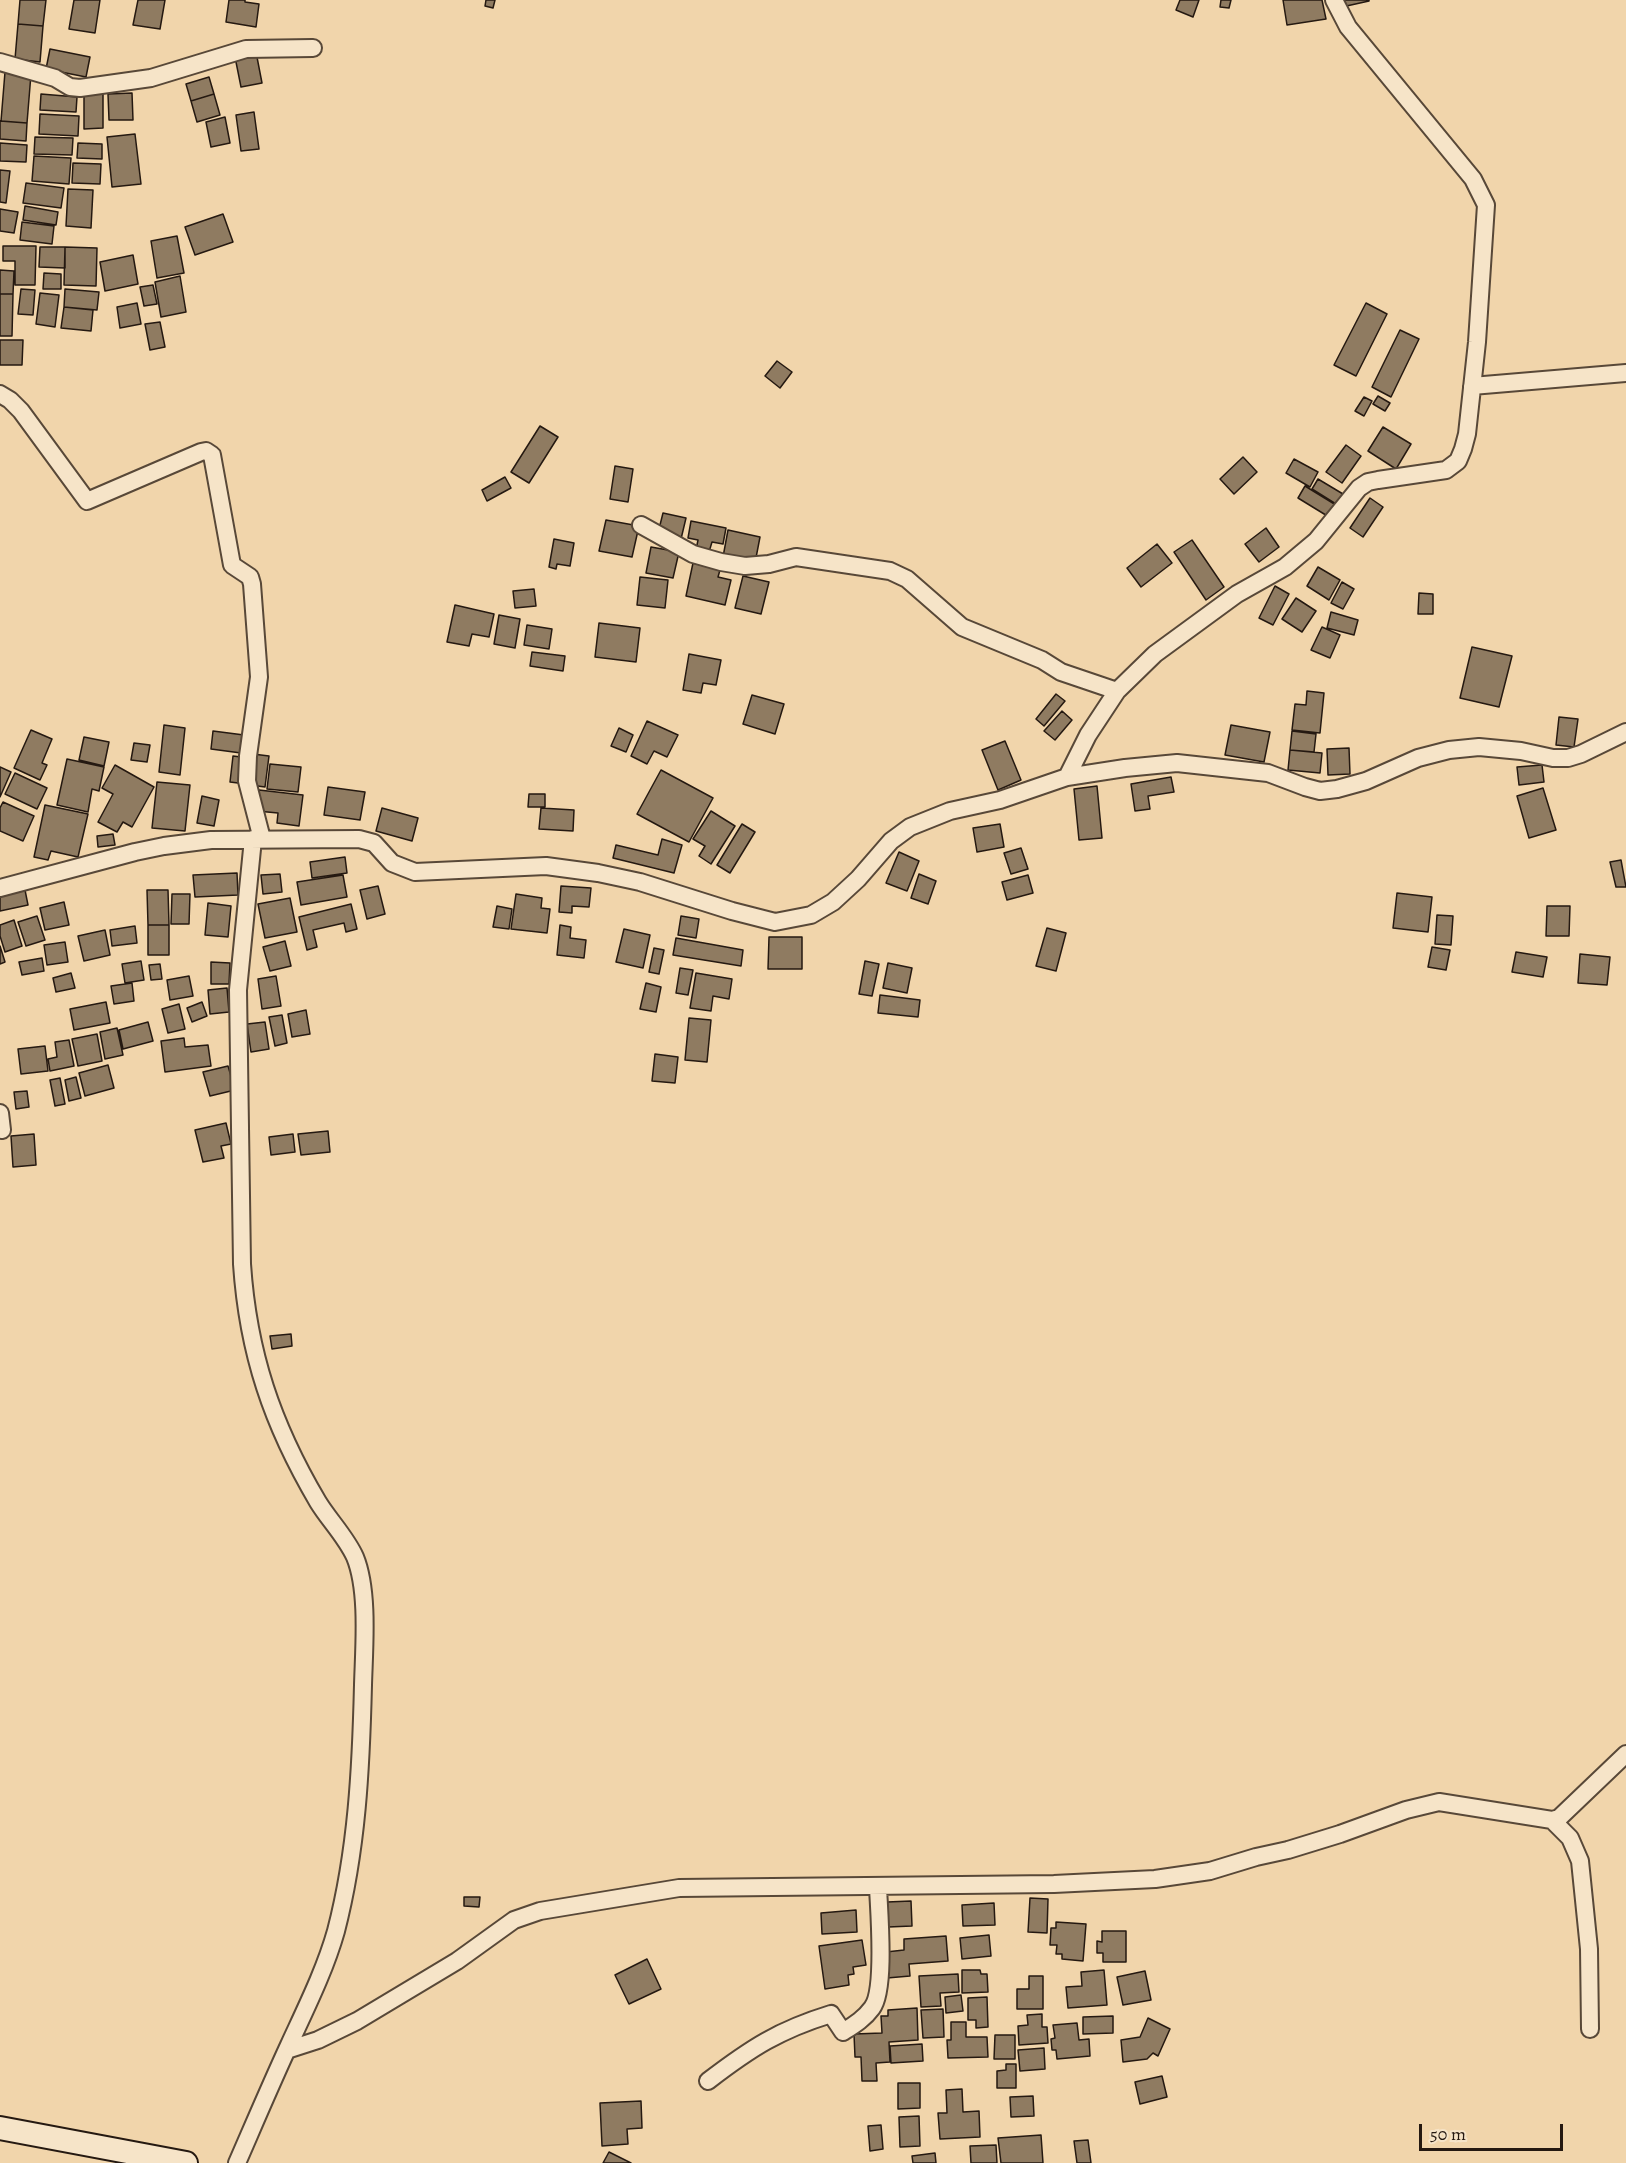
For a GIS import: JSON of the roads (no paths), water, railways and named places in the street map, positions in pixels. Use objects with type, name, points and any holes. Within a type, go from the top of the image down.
[{"type":"street","points":[[1067,777],[1088,735],[1117,691],[1155,654],[1237,594],[1285,567],[1316,541],[1350,498],[1368,482],[1446,470],[1458,461],[1467,434],[1486,205],[1473,179],[1348,27],[1334,0]]},
{"type":"street","points":[[0,62],[51,76],[70,87],[80,88],[151,78],[246,49],[313,48]]},
{"type":"street","points":[[1472,386],[1626,373]]},
{"type":"street","points":[[0,394],[21,411],[87,501],[201,452],[212,455],[232,565],[250,577],[252,584],[259,677],[248,756],[247,781],[257,839],[238,990],[242,1252],[245,1303],[255,1357],[276,1418],[319,1503],[355,1557],[362,1585],[364,1630],[361,1764],[350,1871],[328,1954],[237,2163]]},
{"type":"street","points":[[641,525],[693,554],[721,562],[745,566],[769,564],[796,557],[890,571],[907,579],[962,627],[1042,660],[1061,672],[1117,691]]},
{"type":"street","points":[[0,888],[164,846],[211,840],[364,840],[374,843],[392,863],[415,872],[546,866],[598,873],[640,882],[775,922],[811,915],[833,902],[858,879],[891,841],[910,827],[950,811],[1000,800],[1067,777],[1177,763],[1268,773],[1320,791],[1366,781],[1418,758],[1449,750],[1479,747],[1521,751],[1553,758],[1568,758],[1626,732]]},
{"type":"street","points":[[287,2050],[318,2040],[357,2021],[457,1961],[514,1920],[531,1913],[679,1888],[1054,1884],[1155,1879],[1201,1872],[1288,1850],[1406,1810],[1439,1802],[1552,1820],[1559,1818],[1626,1754]]},
{"type":"street","points":[[1552,1820],[1570,1838],[1580,1861],[1588,1949],[1590,2029]]},
{"type":"street","points":[[708,2081],[750,2049],[788,2029],[831,2014],[843,2032],[860,2022],[874,2007],[880,1974],[878,1887]]},
{"type":"street","points":[[0,2128],[186,2163]]}]
